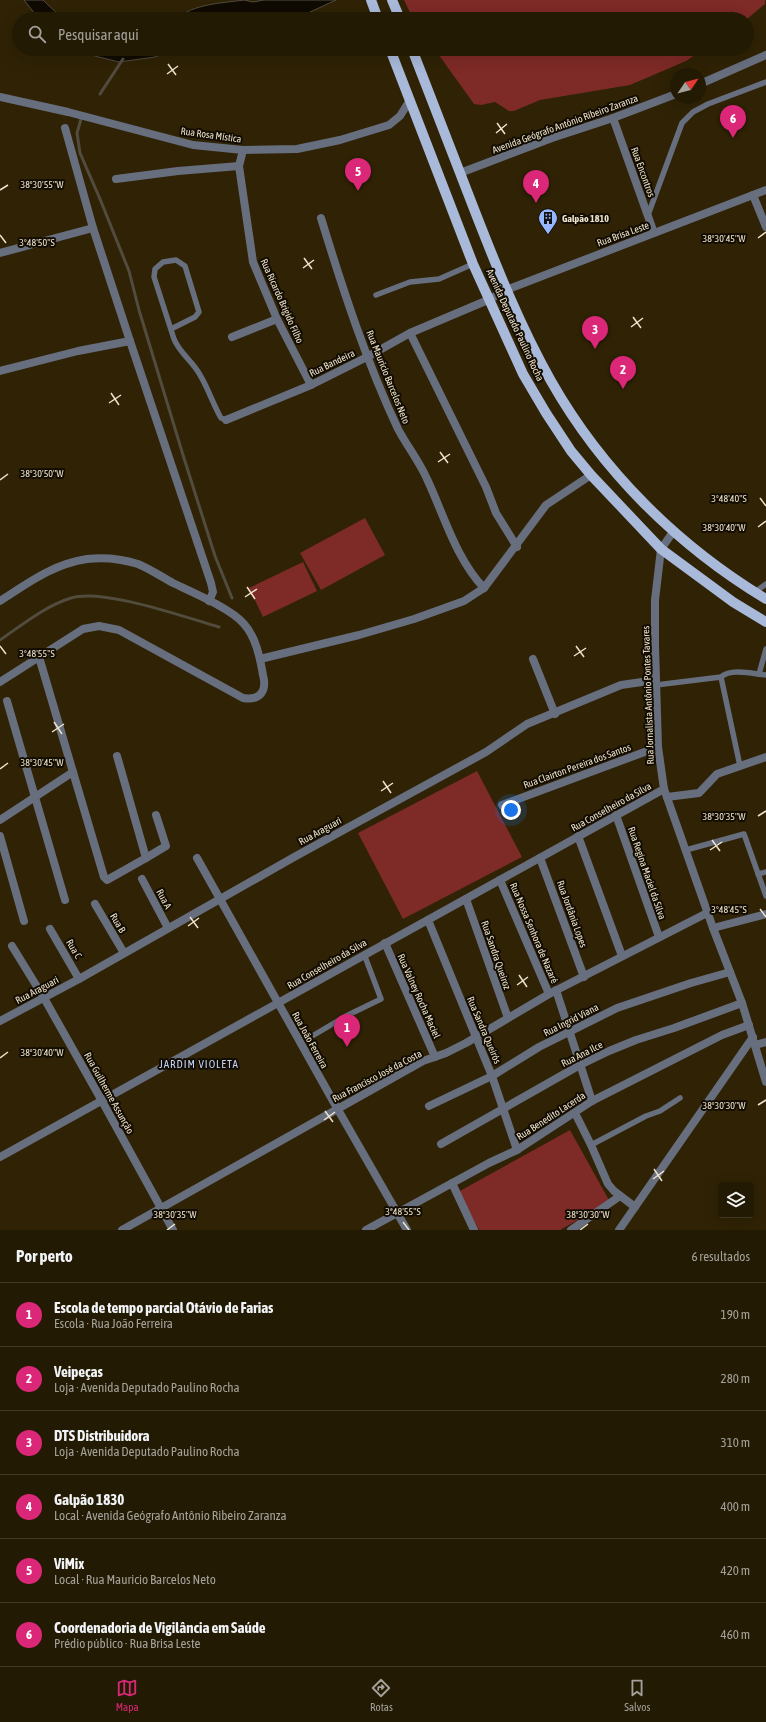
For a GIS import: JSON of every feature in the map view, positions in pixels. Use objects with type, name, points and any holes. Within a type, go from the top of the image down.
[{"type":"main road","points":[[392,0],[397,12]]},
{"type":"main road","name":"Avenida Deputado Paulino Rocha","points":[[393,56],[488,300],[523,374],[571,451],[591,475],[661,548],[733,602],[766,622]]},
{"type":"main road","name":"Avenida Deputado Paulino Rocha","points":[[415,56],[506,290],[551,382],[571,413],[615,473],[673,532],[709,562],[766,599]]},
{"type":"street","points":[[706,81],[766,54]]},
{"type":"street","name":"Avenida Geógrafo Antônio Ribeiro Zaranza","points":[[460,173],[552,138],[613,118],[670,96]]},
{"type":"street","name":"Rua Rosa Mística","points":[[0,97],[68,112],[193,145],[243,150],[297,149],[340,140],[389,125],[400,116],[410,100]]},
{"type":"street","name":"Rua Encontros","points":[[613,118],[654,233]]},
{"type":"street","points":[[65,128],[93,228],[212,582],[213,592],[209,601]]},
{"type":"street","name":"Rua Ricardo Brigido Filho","points":[[243,150],[239,166],[253,262],[277,319],[311,385]]},
{"type":"street","points":[[116,179],[178,171],[239,166]]},
{"type":"street","name":"Rua Brisa Leste","points":[[488,300],[506,290],[766,190]]},
{"type":"street","points":[[753,195],[766,227]]},
{"type":"street","name":"Rua Mauricio Barcelos Neto","points":[[321,218],[367,357],[399,430],[427,478],[432,492],[464,560],[476,580],[484,588]]},
{"type":"street","points":[[0,252],[93,228]]},
{"type":"street","name":"Rua Bandeira","points":[[226,420],[311,385],[410,334],[488,300]]},
{"type":"street","points":[[232,337],[277,319]]},
{"type":"street","points":[[410,334],[486,487],[496,514],[517,547]]},
{"type":"street","points":[[0,371],[78,351],[130,341]]},
{"type":"street","points":[[260,659],[359,635],[414,619],[464,601],[484,588],[517,547],[546,506],[591,475]]},
{"type":"street","points":[[661,548],[673,532]]},
{"type":"street","name":"Rua Jornalista Antônio Pontes Tavares","points":[[661,548],[655,600],[656,683],[658,747],[666,793],[712,928],[742,1003],[766,1082]]},
{"type":"street","points":[[0,601],[50,570],[76,561],[102,558],[127,561],[139,565],[234,614],[244,623],[252,635],[260,659],[266,685],[259,695],[248,699],[243,698],[119,630],[106,626],[83,629],[0,682]]},
{"type":"street","points":[[39,657],[104,879],[109,880],[166,846],[156,815]]},
{"type":"street","points":[[533,659],[555,714]]},
{"type":"street","name":"Rua Araguari","points":[[0,1021],[486,752],[527,724],[555,714],[621,685],[656,683]]},
{"type":"street","points":[[7,701],[65,900]]},
{"type":"street","name":"Rua Clairton Pereira dos Santos","points":[[502,805],[658,747]]},
{"type":"street","points":[[117,756],[146,858]]},
{"type":"street","points":[[666,793],[699,793],[717,774],[766,757]]},
{"type":"street","points":[[0,820],[73,772]]},
{"type":"street","name":"Rua Conselheiro da Silva","points":[[0,1157],[616,815],[666,793]]},
{"type":"street","name":"Rua Regina Maciel da Silva","points":[[616,815],[659,937]]},
{"type":"street","points":[[0,836],[24,921]]},
{"type":"street","points":[[578,836],[622,956]]},
{"type":"street","name":"Rua João Ferreira","points":[[196,858],[407,1230]]},
{"type":"street","name":"Rua Jordânia Lopes","points":[[540,858],[584,976]]},
{"type":"street","name":"Rua A","points":[[142,879],[168,928]]},
{"type":"street","name":"Rua Nossa Senhora de Nazaré","points":[[500,880],[552,992]]},
{"type":"street","name":"Rua Sandra Queiroz","points":[[466,899],[508,1018]]},
{"type":"street","name":"Rua B","points":[[95,904],[124,953]]},
{"type":"street","name":"Rua Francisco José da Costa","points":[[122,1230],[337,1108],[397,1077],[423,1061],[446,1053],[552,992],[708,913]]},
{"type":"street","points":[[712,928],[766,914]]},
{"type":"street","name":"Rua Sandra Queirós","points":[[428,920],[492,1076],[517,1150]]},
{"type":"street","name":"Rua C","points":[[50,930],[79,978]]},
{"type":"street","name":"Rua Valney Rocha Maciel","points":[[385,943],[435,1057]]},
{"type":"street","name":"Rua Guilherme Assunção","points":[[12,946],[44,998],[173,1230]]},
{"type":"street","name":"Rua Ingrid Viana","points":[[429,1106],[492,1076],[539,1047],[617,1008],[691,983],[730,972]]},
{"type":"street","points":[[552,992],[570,1031],[592,1101]]},
{"type":"street","name":"Rua Ana Ilce","points":[[441,1144],[580,1065],[636,1040],[742,1003]]},
{"type":"street","name":"Rua Benedito Lacerda","points":[[366,1230],[452,1183],[517,1150],[592,1101],[722,1035],[749,1024]]},
{"type":"street","points":[[619,1230],[754,1041],[766,1042]]},
{"type":"street","points":[[575,1113],[592,1145],[608,1184],[620,1196],[635,1207]]},
{"type":"street","points":[[452,1183],[474,1230]]},
{"type":"street","points":[[571,1230],[620,1196]]},
{"type":"lane","points":[[648,215],[682,123],[693,112],[708,104],[766,82]]},
{"type":"lane","points":[[171,329],[196,317],[199,312],[184,266],[176,260],[163,262],[155,269],[154,277],[171,329],[177,347],[200,374],[221,418],[226,420]]},
{"type":"lane","points":[[376,295],[410,282],[439,279],[473,264]]},
{"type":"lane","points":[[754,592],[766,584]]},
{"type":"lane","points":[[759,674],[766,649]]},
{"type":"lane","points":[[656,683],[721,677],[723,675],[733,673],[766,675]]},
{"type":"lane","points":[[721,677],[740,766]]},
{"type":"lane","points":[[686,850],[744,834],[766,896]]},
{"type":"lane","points":[[758,874],[766,872]]},
{"type":"lane","points":[[314,1035],[346,1016],[381,999],[364,954]]},
{"type":"lane","points":[[592,1145],[646,1116],[660,1111],[680,1098]]},
{"type":"shaded area","points":[[24,0],[43,0],[56,12],[33,12]]},
{"type":"shaded area","points":[[244,0],[253,2],[264,0],[336,0],[310,12],[187,12],[199,7]]},
{"type":"shaded area","points":[[404,0],[765,0],[765,4],[754,13],[410,12]]},
{"type":"shaded area","points":[[95,56],[158,56],[155,57],[119,62]]},
{"type":"shaded area","points":[[440,56],[694,56],[686,61],[630,85],[540,100],[514,111],[509,111],[495,102],[481,105],[474,104]]},
{"type":"shaded area","points":[[365,518],[385,555],[321,590],[300,553]]},
{"type":"shaded area","points":[[303,562],[317,591],[263,617],[249,588]]},
{"type":"shaded area","points":[[477,771],[522,857],[403,919],[358,833]]},
{"type":"shaded area","points":[[570,1130],[610,1202],[560,1230],[479,1230],[458,1192]]},
{"type":"waterway","points":[[100,94],[123,59]]},
{"type":"waterway","points":[[81,119],[77,133],[80,153],[129,271],[139,310],[183,455],[215,556],[232,598]]},
{"type":"waterway","points":[[0,640],[34,616],[61,601],[85,596],[123,600],[219,627]]},
{"type":"place","name":"Coordenadoria de Vigilância em Saúde","points":[[733,138]]},
{"type":"place","name":"ViMix","points":[[358,191]]},
{"type":"place","name":"Galpão 1830","points":[[536,203]]},
{"type":"place","name":"Galpão 1810","points":[[548,235]]},
{"type":"place","name":"DTS Distribuidora","points":[[595,349]]},
{"type":"place","name":"Veipeças","points":[[623,389]]},
{"type":"place","name":"Escola de tempo parcial Otávio de Farias","points":[[347,1047]]},
{"type":"district","name":"JARDIM VIOLETA","points":[[199,1064]]}]
